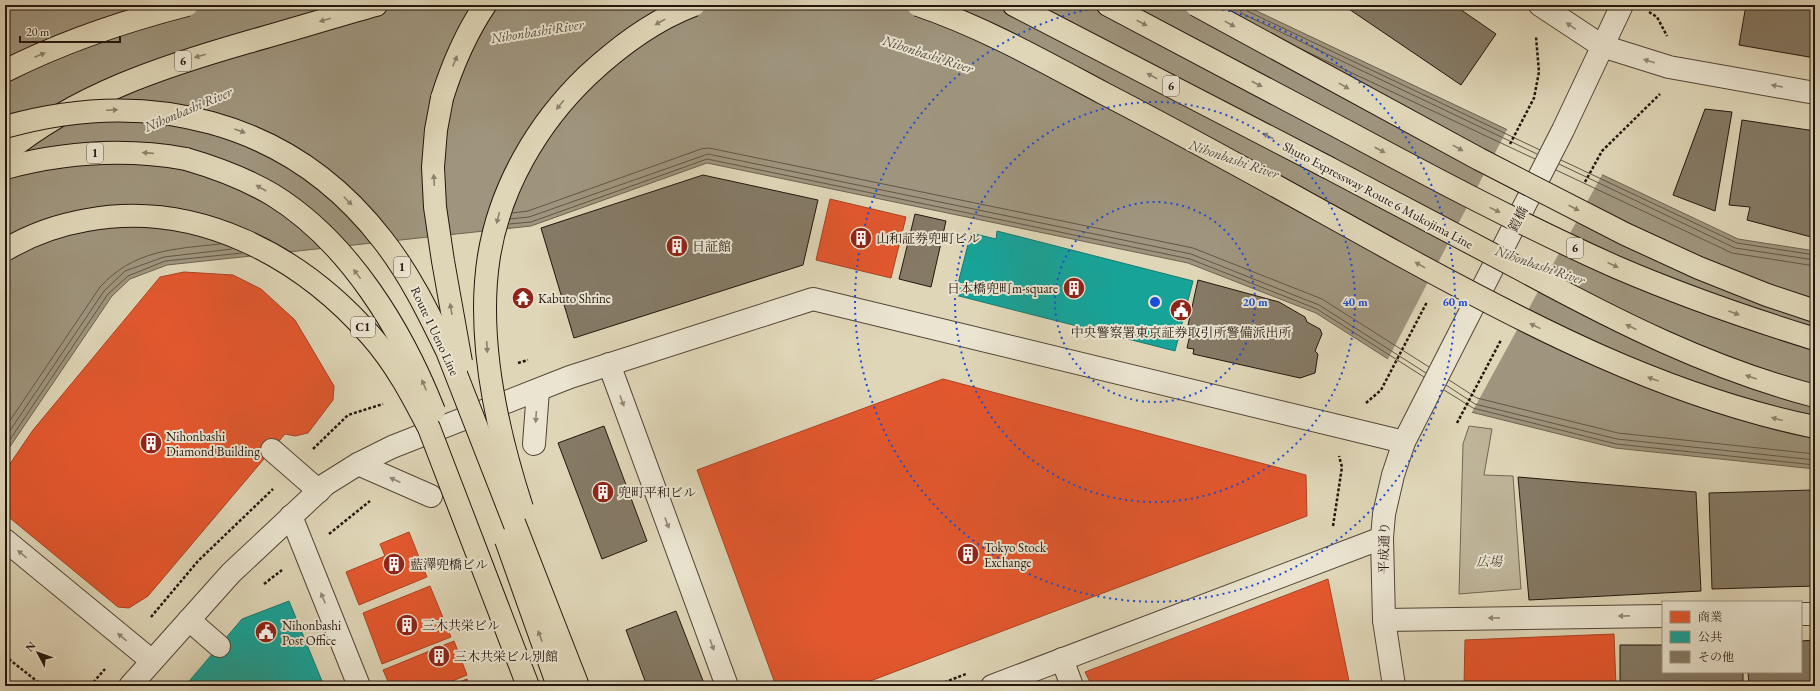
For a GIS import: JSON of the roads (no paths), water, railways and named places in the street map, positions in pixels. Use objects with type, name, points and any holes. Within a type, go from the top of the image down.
[{"type":"highway","points":[[5,71],[104,30],[187,5]]},
{"type":"highway","name":"6","points":[[5,153],[26,135],[51,119],[117,85],[188,59],[376,5]]},
{"type":"highway","points":[[485,5],[468,32],[453,65],[442,98],[436,130],[433,167],[435,207],[457,344],[484,468],[512,562],[558,686]]},
{"type":"highway","points":[[582,686],[511,473],[498,416],[488,357],[485,305],[489,256],[500,210],[519,165],[542,127],[570,92],[604,60],[641,32],[683,9],[694,5]]},
{"type":"highway","points":[[918,5],[990,34],[1142,112],[1498,308],[1576,346],[1648,377],[1716,401],[1779,420],[1815,427]]},
{"type":"highway","name":"Shuto Expressway Route 6 Mukojima Line","points":[[1014,5],[1313,160],[1606,315],[1666,344],[1723,367],[1785,388],[1815,396]]},
{"type":"highway","name":"6","points":[[1108,5],[1464,194],[1541,232],[1616,267],[1689,296],[1758,321],[1815,339]]},
{"type":"highway","points":[[1196,5],[1479,159],[1625,234],[1699,268],[1767,295],[1815,310]]},
{"type":"highway","name":"Route 1 Ueno Line","points":[[5,127],[54,115],[117,110],[153,112],[193,117],[226,126],[254,136],[297,160],[340,194],[382,238],[424,303],[447,351],[578,686]]},
{"type":"highway","name":"1","points":[[5,168],[52,157],[112,152],[140,153],[186,159],[232,174],[267,192],[292,208],[329,241],[375,297],[399,336],[421,377],[461,478],[529,686]]},
{"type":"highway","name":"C1","points":[[5,250],[50,229],[75,222],[121,216],[148,216],[200,224],[242,239],[312,280],[331,296],[371,336],[391,362],[410,392],[429,428],[529,686]]},
{"type":"highway","name":"C1","points":[[5,235],[49,226],[80,223],[146,223],[174,227],[218,239],[239,248],[285,273],[323,302],[363,342],[383,367],[401,393],[421,428],[439,462],[534,686]]},
{"type":"street","points":[[1541,5],[1602,46],[1669,67],[1815,93]]},
{"type":"street","name":"鎧橋","points":[[1418,415],[1563,130],[1622,5]]},
{"type":"street","points":[[130,686],[231,573],[290,516],[326,484],[358,464],[392,447],[570,377],[813,299],[1404,442]]},
{"type":"street","points":[[609,364],[727,686]]},
{"type":"street","points":[[534,444],[538,390]]},
{"type":"street","name":"平成通り","points":[[1394,686],[1384,620],[1382,538],[1384,514],[1404,442],[1418,415]]},
{"type":"street","points":[[268,455],[314,495]]},
{"type":"street","points":[[358,464],[430,496]]},
{"type":"street","points":[[290,516],[359,686]]},
{"type":"street","points":[[992,686],[1382,538]]},
{"type":"street","points":[[5,540],[152,661]]},
{"type":"street","points":[[1802,614],[1815,614]]},
{"type":"street","points":[[1384,620],[1662,616]]},
{"type":"street","points":[[189,620],[219,646]]},
{"type":"street","points":[[1062,659],[1072,686]]},
{"type":"water","name":"Nihonbashi River","points":[[5,5],[1244,5],[1738,239],[1815,251],[1815,469],[1615,448],[1471,412],[1316,313],[1188,263],[707,163],[531,226],[167,265],[130,279],[112,296],[5,454]]},
{"type":"place","name":"山和証券兜町ビル","points":[[861,238]]},
{"type":"place","name":"日証館","points":[[677,246]]},
{"type":"place","name":"日本橋兜町m-square","points":[[1074,288]]},
{"type":"place","name":"Kabuto Shrine","points":[[523,298]]},
{"type":"place","name":"中央警察署東京証券取引所警備派出所","points":[[1181,310]]},
{"type":"place","name":"Nihonbashi Diamond Building","points":[[151,443]]},
{"type":"place","name":"兜町平和ビル","points":[[603,492]]},
{"type":"place","name":"Tokyo Stock Exchange","points":[[968,554]]},
{"type":"place","name":"藍澤兜橋ビル","points":[[394,564]]},
{"type":"place","name":"三木共栄ビル","points":[[407,625]]},
{"type":"place","name":"Nihonbashi Post Office","points":[[266,632]]},
{"type":"place","name":"三木共栄ビル別館","points":[[439,656]]},
{"type":"park label","name":"広場","points":[[1489,561]]}]
